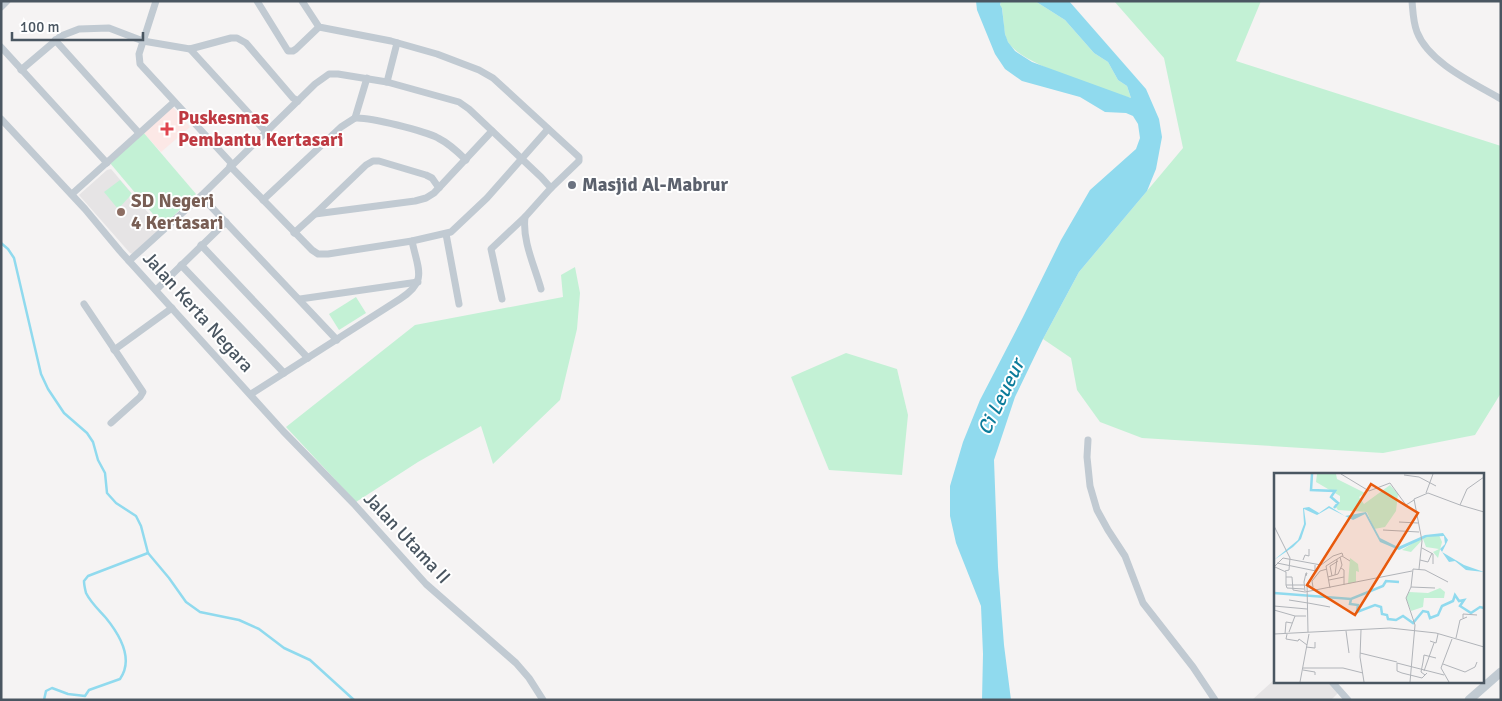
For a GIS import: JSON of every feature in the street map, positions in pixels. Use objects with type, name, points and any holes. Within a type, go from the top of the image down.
[{"type":"street","points":[[1,7],[7,1]]},
{"type":"street","points":[[156,1],[139,54],[140,64],[263,200],[312,250],[322,254],[446,234],[466,218],[548,129]]},
{"type":"street","points":[[257,1],[289,51],[296,49],[320,27]]},
{"type":"street","points":[[302,1],[320,27],[397,43],[437,54],[486,73],[580,159],[525,218],[491,248],[502,299]]},
{"type":"street","points":[[1412,1],[1417,33],[1428,50],[1446,66],[1501,99]]},
{"type":"street","points":[[21,70],[55,40],[71,31],[100,27],[114,29],[143,41],[190,49],[231,38],[240,39],[246,43],[292,98],[298,101]]},
{"type":"street","points":[[55,40],[139,133]]},
{"type":"street","points":[[387,82],[397,43]]},
{"type":"street","points":[[1,47],[107,163]]},
{"type":"street","points":[[190,49],[266,132]]},
{"type":"street","points":[[129,261],[202,196],[231,165],[315,84],[329,74],[387,82],[459,102],[469,109],[552,188]]},
{"type":"street","points":[[263,200],[341,127],[355,118],[367,78]]},
{"type":"street","points":[[72,194],[174,102]]},
{"type":"street","points":[[355,118],[382,122],[432,135],[446,142],[466,160]]},
{"type":"street","name":"Jalan Kerta Negara","points":[[1,119],[72,194],[129,261],[251,394]]},
{"type":"street","points":[[315,214],[415,201],[430,196],[492,131]]},
{"type":"street","points":[[294,232],[362,168],[373,161],[426,175],[432,178],[439,188]]},
{"type":"street","points":[[202,196],[337,340]]},
{"type":"street","points":[[525,218],[526,237],[541,289]]},
{"type":"street","points":[[156,290],[226,222]]},
{"type":"street","points":[[446,234],[459,304]]},
{"type":"street","points":[[251,394],[405,296],[417,286],[418,272],[412,241]]},
{"type":"street","points":[[201,245],[308,358]]},
{"type":"street","points":[[181,265],[284,373]]},
{"type":"street","points":[[300,299],[418,282]]},
{"type":"street","points":[[84,304],[143,392],[140,397],[111,423]]},
{"type":"street","points":[[114,350],[172,308]]},
{"type":"street","name":"Jalan Utama II","points":[[251,394],[283,431],[354,504],[426,584],[522,670],[542,699]]},
{"type":"street","points":[[1088,440],[1089,472],[1097,510],[1125,556],[1143,603],[1193,666],[1215,700]]},
{"type":"street","points":[[1468,700],[1501,672]]},
{"type":"street","points":[[1334,684],[1348,700]]},
{"type":"shaded area","name":"Puskesmas Pembantu Kertasari","points":[[172,106],[190,127],[161,152],[143,132]]},
{"type":"shaded area","name":"SD Negeri 4 Kertasari","points":[[111,169],[162,229],[133,254],[130,253],[79,195],[107,170]]},
{"type":"shaded area","points":[[1274,680],[1274,684],[1332,684],[1339,692],[1331,700],[1252,700]]},
{"type":"green space","points":[[1001,1],[1035,1],[1065,20],[1094,53],[1108,62],[1118,80],[1127,86],[1131,98],[1064,75],[1029,59],[1016,50],[1006,38],[1002,8],[1000,6]]},
{"type":"green space","points":[[1114,1],[1261,1],[1236,61],[1501,146],[1501,393],[1475,435],[1383,453],[1142,438],[1100,422],[1077,390],[1071,358],[1043,339],[1079,272],[1183,148],[1164,58]]},
{"type":"green space","points":[[143,132],[196,194],[163,226],[110,163]]},
{"type":"green space","points":[[120,180],[132,194],[118,209],[104,192]]},
{"type":"green space","points":[[575,267],[580,293],[577,329],[560,400],[493,464],[481,426],[418,462],[356,502],[286,427],[415,325],[563,297],[561,275]]},
{"type":"green space","points":[[356,297],[366,313],[339,330],[329,314]]},
{"type":"green space","points":[[846,353],[897,369],[908,415],[902,475],[829,470],[791,377]]},
{"type":"water","name":"Ci Leueur","points":[[976,1],[1001,1],[1000,5],[1008,42],[1015,51],[1032,62],[1131,98],[1127,86],[1118,80],[1108,62],[1094,53],[1065,20],[1035,1],[1069,1],[1146,89],[1159,119],[1162,137],[1156,169],[1147,191],[1079,272],[1043,339],[1015,397],[994,460],[998,567],[1004,645],[1011,700],[982,700],[981,606],[956,543],[950,516],[950,486],[963,442],[980,400],[1061,240],[1090,190],[1136,149],[1140,138],[1138,124],[1133,116],[1126,113],[1105,112],[1080,97],[1022,81],[1005,69],[995,54],[977,10]]},
{"type":"waterway","points":[[1,243],[14,258],[41,374],[48,389],[64,413],[87,433],[93,442],[98,460],[105,473],[107,493],[116,503],[136,516],[141,526],[148,553],[186,602],[200,612],[239,620],[259,629],[284,648],[310,660],[354,700]]},
{"type":"waterway","points":[[44,700],[46,691],[52,688],[68,694],[85,696],[89,690],[120,679],[126,663],[123,647],[111,624],[88,597],[84,581],[88,576],[148,553]]},
{"type":"place","name":"Puskesmas Pembantu Kertasari","points":[[167,129]]},
{"type":"place","name":"Masjid Al-Mabrur","points":[[572,185]]},
{"type":"place","name":"SD Negeri 4 Kertasari","points":[[121,212]]}]
